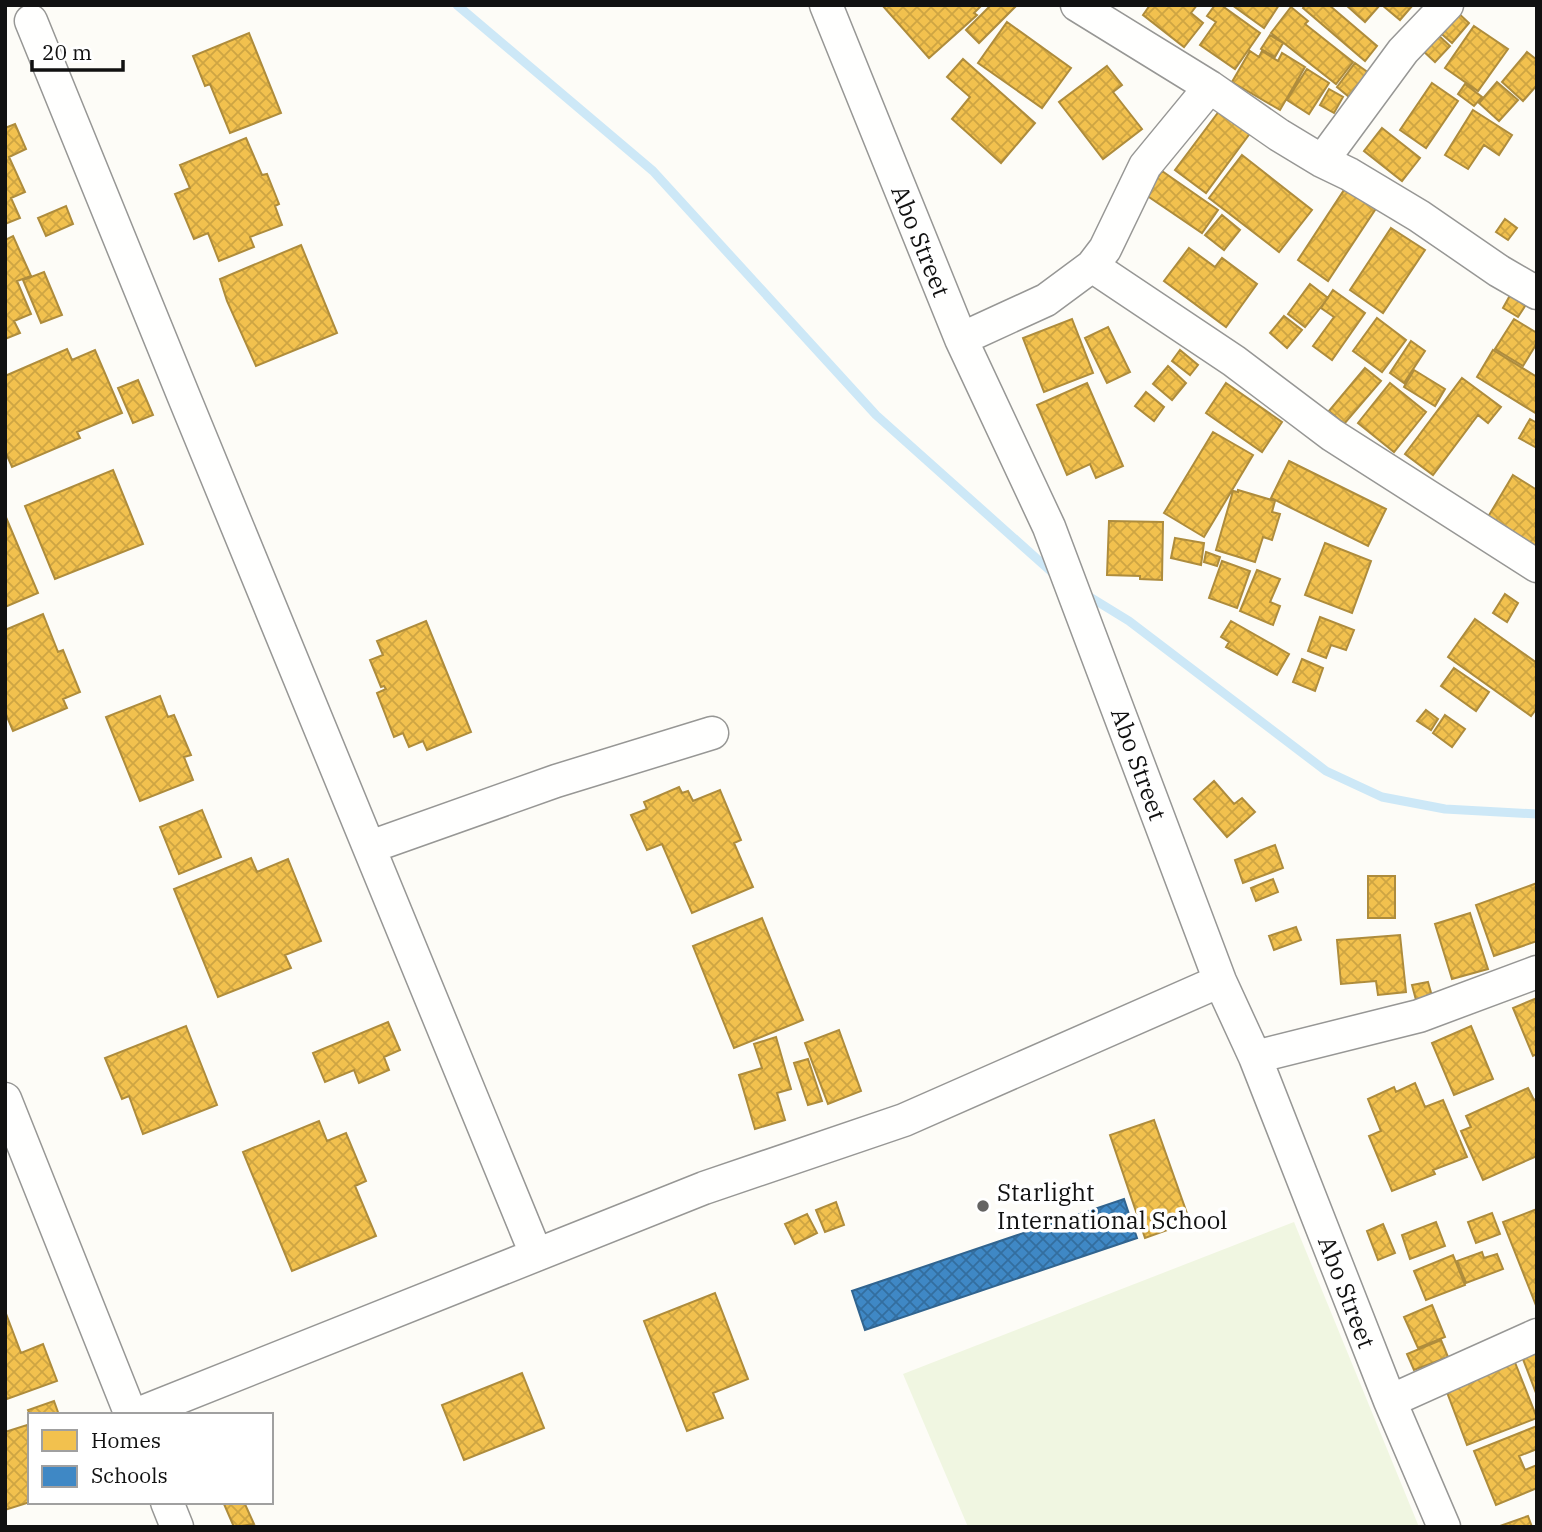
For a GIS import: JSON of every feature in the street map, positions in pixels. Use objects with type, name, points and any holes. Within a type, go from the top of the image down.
[{"type":"street","name":"Abo Street","points":[[826,5],[961,339],[1049,527],[1220,981],[1255,1057],[1390,1401],[1444,1527]]},
{"type":"street","points":[[1322,161],[1403,51],[1447,5]]},
{"type":"street","points":[[1094,9],[1279,135],[1419,216],[1499,271],[1537,293]]},
{"type":"street","points":[[31,21],[536,1254]]},
{"type":"street","points":[[961,339],[1046,300],[1092,266],[1105,249],[1145,166],[1210,87]]},
{"type":"street","points":[[1092,266],[1234,361],[1332,435],[1537,566]]},
{"type":"street","points":[[370,847],[556,781],[712,733]]},
{"type":"street","points":[[1255,1057],[1419,1016],[1537,972]]},
{"type":"street","points":[[138,1413],[704,1188],[904,1119],[1220,981]]},
{"type":"street","points":[[5,1099],[132,1413]]},
{"type":"street","points":[[1390,1401],[1537,1335]]},
{"type":"street","points":[[168,1504],[177,1527]]},
{"type":"green space","points":[[1294,1222],[1419,1527],[968,1527],[903,1374]]},
{"type":"building: Homes","points":[[882,5],[982,5],[974,13],[977,15],[929,58]]},
{"type":"building: Homes","points":[[991,5],[1017,5],[979,43],[966,30]]},
{"type":"building: Homes","points":[[1150,5],[1197,5],[1191,13],[1203,23],[1184,47],[1143,15]]},
{"type":"building: Homes","points":[[1215,5],[1221,5],[1260,33],[1235,69],[1200,45],[1216,22],[1207,16]]},
{"type":"building: Homes","points":[[1232,5],[1279,5],[1264,28]]},
{"type":"building: Homes","points":[[1305,5],[1329,5],[1377,46],[1365,61],[1303,8]]},
{"type":"building: Homes","points":[[1346,5],[1380,5],[1365,22]]},
{"type":"building: Homes","points":[[1382,5],[1413,5],[1400,20]]},
{"type":"building: Homes","points":[[1291,7],[1308,21],[1305,24],[1353,62],[1336,84],[1271,33]]},
{"type":"building: Homes","points":[[1455,10],[1469,23],[1452,43],[1437,30]]},
{"type":"building: Homes","points":[[1007,22],[1071,68],[1042,108],[978,63]]},
{"type":"building: Homes","points":[[1474,26],[1508,49],[1478,91],[1445,68]]},
{"type":"building: Homes","points":[[249,33],[281,113],[230,133],[210,84],[205,86],[193,56]]},
{"type":"building: Homes","points":[[1436,33],[1450,46],[1435,62],[1421,49]]},
{"type":"building: Homes","points":[[1270,35],[1283,43],[1275,57],[1261,49]]},
{"type":"building: Homes","points":[[1250,51],[1259,57],[1262,51],[1278,61],[1282,53],[1305,67],[1280,110],[1232,82]]},
{"type":"building: Homes","points":[[1527,52],[1537,60],[1537,85],[1523,101],[1502,82]]},
{"type":"building: Homes","points":[[963,59],[1035,123],[1001,163],[952,119],[970,97],[947,77]]},
{"type":"building: Homes","points":[[1355,63],[1373,76],[1354,101],[1337,87]]},
{"type":"building: Homes","points":[[1107,66],[1122,85],[1113,92],[1142,129],[1103,159],[1059,102]]},
{"type":"building: Homes","points":[[1307,69],[1329,83],[1309,114],[1287,100]]},
{"type":"building: Homes","points":[[1497,82],[1518,100],[1499,121],[1479,103]]},
{"type":"building: Homes","points":[[1432,83],[1458,101],[1426,148],[1400,130]]},
{"type":"building: Homes","points":[[1465,84],[1482,97],[1474,106],[1458,94]]},
{"type":"building: Homes","points":[[1329,89],[1343,97],[1334,113],[1320,105]]},
{"type":"building: Homes","points":[[1223,106],[1251,132],[1206,193],[1175,170]]},
{"type":"building: Homes","points":[[1473,110],[1512,135],[1499,155],[1484,145],[1468,169],[1445,155]]},
{"type":"building: Homes","points":[[15,124],[26,149],[9,157],[25,192],[11,198],[20,218],[5,224],[5,128]]},
{"type":"building: Homes","points":[[1382,128],[1420,158],[1402,181],[1364,151]]},
{"type":"building: Homes","points":[[246,138],[262,175],[267,174],[279,204],[275,206],[282,225],[250,237],[254,247],[219,261],[208,233],[194,239],[175,194],[190,188],[180,165]]},
{"type":"building: Homes","points":[[1242,155],[1312,210],[1279,252],[1209,198]]},
{"type":"building: Homes","points":[[1162,171],[1218,210],[1202,233],[1146,195]]},
{"type":"building: Homes","points":[[1346,187],[1377,207],[1328,281],[1298,260]]},
{"type":"building: Homes","points":[[66,206],[73,224],[46,236],[38,218]]},
{"type":"building: Homes","points":[[1222,215],[1240,230],[1224,250],[1205,235]]},
{"type":"building: Homes","points":[[1505,219],[1517,228],[1508,240],[1496,232]]},
{"type":"building: Homes","points":[[1391,228],[1425,250],[1383,313],[1350,290]]},
{"type":"building: Homes","points":[[13,236],[31,276],[17,281],[31,314],[14,321],[20,333],[5,339],[5,240]]},
{"type":"building: Homes","points":[[301,245],[337,333],[256,366],[220,279]]},
{"type":"building: Homes","points":[[1189,248],[1215,267],[1222,258],[1257,284],[1226,327],[1164,281]]},
{"type":"building: Homes","points":[[44,272],[62,315],[41,323],[23,280]]},
{"type":"building: Homes","points":[[1310,284],[1328,298],[1305,327],[1288,314]]},
{"type":"building: Homes","points":[[1333,290],[1365,313],[1332,360],[1313,346],[1334,317],[1321,308]]},
{"type":"building: Homes","points":[[1513,290],[1529,300],[1518,317],[1503,308]]},
{"type":"building: Homes","points":[[1284,316],[1302,330],[1287,348],[1270,333]]},
{"type":"building: Homes","points":[[1377,318],[1406,340],[1382,372],[1353,351]]},
{"type":"building: Homes","points":[[1072,319],[1093,373],[1044,392],[1023,338]]},
{"type":"building: Homes","points":[[1514,319],[1537,333],[1537,343],[1523,366],[1495,349]]},
{"type":"building: Homes","points":[[1108,327],[1130,372],[1107,383],[1085,338]]},
{"type":"building: Homes","points":[[1411,341],[1425,351],[1404,383],[1390,373]]},
{"type":"building: Homes","points":[[67,349],[72,360],[95,350],[122,413],[77,432],[80,438],[12,467],[5,451],[5,376]]},
{"type":"building: Homes","points":[[1180,350],[1198,365],[1190,375],[1172,361]]},
{"type":"building: Homes","points":[[1493,350],[1537,377],[1537,414],[1477,377]]},
{"type":"building: Homes","points":[[1168,366],[1186,383],[1172,400],[1153,384]]},
{"type":"building: Homes","points":[[1365,368],[1381,381],[1344,424],[1329,411]]},
{"type":"building: Homes","points":[[1414,370],[1445,389],[1435,406],[1404,387]]},
{"type":"building: Homes","points":[[1462,378],[1501,407],[1488,423],[1478,415],[1433,475],[1405,454]]},
{"type":"building: Homes","points":[[138,380],[153,415],[133,423],[118,388]]},
{"type":"building: Homes","points":[[1087,383],[1123,466],[1096,478],[1090,464],[1067,475],[1037,405]]},
{"type":"building: Homes","points":[[1226,383],[1282,422],[1262,452],[1206,413]]},
{"type":"building: Homes","points":[[1390,383],[1426,412],[1394,452],[1358,423]]},
{"type":"building: Homes","points":[[1146,392],[1164,407],[1154,421],[1135,406]]},
{"type":"building: Homes","points":[[1530,419],[1537,423],[1537,448],[1519,438]]},
{"type":"building: Homes","points":[[1213,432],[1253,455],[1204,537],[1164,513]]},
{"type":"building: Homes","points":[[1289,461],[1386,509],[1368,546],[1271,498]]},
{"type":"building: Homes","points":[[113,470],[143,544],[55,579],[25,506]]},
{"type":"building: Homes","points":[[1513,475],[1537,490],[1537,554],[1485,522]]},
{"type":"building: Homes","points":[[1238,490],[1275,501],[1272,512],[1280,514],[1272,540],[1263,537],[1255,562],[1216,550],[1233,491]]},
{"type":"building: Homes","points":[[5,515],[38,593],[5,607]]},
{"type":"building: Homes","points":[[1109,521],[1163,522],[1162,580],[1107,575]]},
{"type":"building: Homes","points":[[1175,538],[1204,543],[1201,565],[1171,558]]},
{"type":"building: Homes","points":[[1325,543],[1371,561],[1352,613],[1305,595]]},
{"type":"building: Homes","points":[[1206,552],[1220,557],[1217,566],[1204,562]]},
{"type":"building: Homes","points":[[1222,561],[1250,571],[1237,608],[1209,598]]},
{"type":"building: Homes","points":[[1257,570],[1280,579],[1270,602],[1280,606],[1273,625],[1240,611]]},
{"type":"building: Homes","points":[[1505,594],[1518,603],[1507,622],[1493,613]]},
{"type":"building: Homes","points":[[43,614],[58,652],[63,650],[80,692],[63,699],[67,708],[13,731],[5,712],[5,630]]},
{"type":"building: Homes","points":[[1320,617],[1354,630],[1346,650],[1331,645],[1326,658],[1308,651]]},
{"type":"building: Homes","points":[[1475,619],[1537,663],[1537,708],[1531,716],[1448,657]]},
{"type":"building: Homes","points":[[426,621],[471,732],[427,750],[423,741],[409,747],[403,733],[394,737],[377,693],[386,689],[381,687],[370,660],[383,655],[377,641]]},
{"type":"building: Homes","points":[[1231,621],[1289,654],[1277,675],[1226,647],[1229,642],[1221,637]]},
{"type":"building: Homes","points":[[1302,659],[1323,668],[1315,691],[1293,682]]},
{"type":"building: Homes","points":[[1454,668],[1489,692],[1476,711],[1441,686]]},
{"type":"building: Homes","points":[[160,696],[168,717],[174,715],[191,755],[184,757],[193,780],[140,801],[106,717]]},
{"type":"building: Homes","points":[[1426,710],[1438,719],[1431,730],[1417,721]]},
{"type":"building: Homes","points":[[1445,715],[1465,729],[1452,747],[1433,733]]},
{"type":"building: Homes","points":[[1214,781],[1234,804],[1242,798],[1255,812],[1227,837],[1194,799]]},
{"type":"building: Homes","points":[[679,787],[682,793],[688,791],[693,801],[720,790],[741,840],[734,843],[753,887],[692,913],[662,844],[647,850],[631,815],[647,809],[644,802]]},
{"type":"building: Homes","points":[[202,810],[221,857],[179,874],[160,827]]},
{"type":"building: Homes","points":[[1275,845],[1283,868],[1243,883],[1235,860]]},
{"type":"building: Homes","points":[[251,858],[257,872],[288,859],[321,941],[285,955],[291,968],[218,997],[174,889]]},
{"type":"building: Homes","points":[[1368,876],[1395,876],[1395,918],[1368,918]]},
{"type":"building: Homes","points":[[1273,879],[1278,892],[1256,901],[1251,888]]},
{"type":"building: Homes","points":[[1537,883],[1537,941],[1494,956],[1476,905]]},
{"type":"building: Homes","points":[[1470,913],[1488,969],[1452,979],[1435,924]]},
{"type":"building: Homes","points":[[762,918],[803,1020],[734,1048],[693,946]]},
{"type":"building: Homes","points":[[1296,927],[1301,940],[1274,950],[1269,936]]},
{"type":"building: Homes","points":[[1400,935],[1406,992],[1378,995],[1376,981],[1341,984],[1337,940]]},
{"type":"building: Homes","points":[[1428,982],[1432,996],[1416,1000],[1412,985]]},
{"type":"building: Homes","points":[[1537,998],[1537,1054],[1533,1056],[1513,1008]]},
{"type":"building: Homes","points":[[388,1022],[400,1050],[384,1057],[389,1070],[359,1083],[354,1070],[325,1082],[313,1053]]},
{"type":"building: Homes","points":[[186,1026],[217,1105],[143,1134],[129,1096],[122,1099],[105,1058]]},
{"type":"building: Homes","points":[[1471,1026],[1493,1079],[1454,1095],[1432,1043]]},
{"type":"building: Homes","points":[[839,1030],[861,1091],[828,1104],[805,1043]]},
{"type":"building: Homes","points":[[776,1037],[791,1089],[777,1093],[785,1120],[755,1129],[739,1075],[762,1068],[754,1044]]},
{"type":"building: Homes","points":[[808,1059],[822,1101],[808,1105],[794,1063]]},
{"type":"building: Homes","points":[[1415,1083],[1425,1107],[1443,1100],[1467,1157],[1433,1170],[1435,1174],[1392,1191],[1369,1136],[1381,1131],[1368,1099],[1394,1087],[1396,1092]]},
{"type":"building: Homes","points":[[1528,1088],[1534,1100],[1537,1098],[1537,1156],[1483,1180],[1461,1131],[1471,1127],[1466,1116]]},
{"type":"building: Homes","points":[[1154,1120],[1190,1222],[1145,1238],[1110,1135]]},
{"type":"building: Homes","points":[[319,1121],[327,1141],[346,1133],[366,1181],[355,1186],[376,1236],[292,1271],[243,1152]]},
{"type":"building: Homes","points":[[836,1202],[844,1225],[825,1232],[816,1210]]},
{"type":"building: Homes","points":[[1537,1209],[1537,1308],[1503,1222]]},
{"type":"building: Homes","points":[[1492,1213],[1500,1234],[1476,1243],[1468,1222]]},
{"type":"building: Homes","points":[[807,1214],[817,1233],[795,1244],[785,1224]]},
{"type":"building: Homes","points":[[1436,1222],[1445,1246],[1410,1259],[1402,1235]]},
{"type":"building: Homes","points":[[1383,1224],[1395,1253],[1378,1260],[1367,1231]]},
{"type":"building: Homes","points":[[1482,1252],[1484,1258],[1497,1254],[1503,1269],[1466,1283],[1457,1261]]},
{"type":"building: Homes","points":[[1453,1255],[1465,1285],[1426,1300],[1414,1271]]},
{"type":"building: Homes","points":[[715,1293],[748,1379],[713,1393],[723,1418],[687,1431],[644,1321]]},
{"type":"building: Homes","points":[[1432,1305],[1445,1337],[1418,1348],[1404,1317]]},
{"type":"building: Homes","points":[[5,1311],[21,1353],[43,1344],[57,1381],[7,1399],[5,1394]]},
{"type":"building: Homes","points":[[1441,1340],[1448,1357],[1414,1370],[1407,1354]]},
{"type":"building: Homes","points":[[1537,1348],[1537,1393],[1536,1393],[1521,1354]]},
{"type":"building: Homes","points":[[1514,1360],[1537,1418],[1467,1445],[1445,1387]]},
{"type":"building: Homes","points":[[522,1373],[544,1428],[464,1460],[442,1405]]},
{"type":"building: Homes","points":[[54,1401],[58,1413],[29,1413],[28,1410]]},
{"type":"building: Homes","points":[[28,1425],[28,1503],[5,1510],[5,1432]]},
{"type":"building: Homes","points":[[1537,1426],[1537,1449],[1519,1456],[1525,1470],[1537,1465],[1537,1488],[1496,1505],[1474,1451]]},
{"type":"building: Homes","points":[[224,1504],[245,1504],[254,1524],[234,1527]]},
{"type":"building: Homes","points":[[1528,1516],[1532,1527],[1500,1527],[1500,1526]]},
{"type":"building: Schools","points":[[1124,1199],[1137,1238],[865,1330],[852,1291]]},
{"type":"waterway","points":[[457,5],[653,171],[876,415],[1055,575]]},
{"type":"waterway","points":[[1085,594],[1129,621],[1326,771],[1382,797],[1445,809],[1537,814]]},
{"type":"place","name":"Starlight International School","points":[[983,1206]]}]
